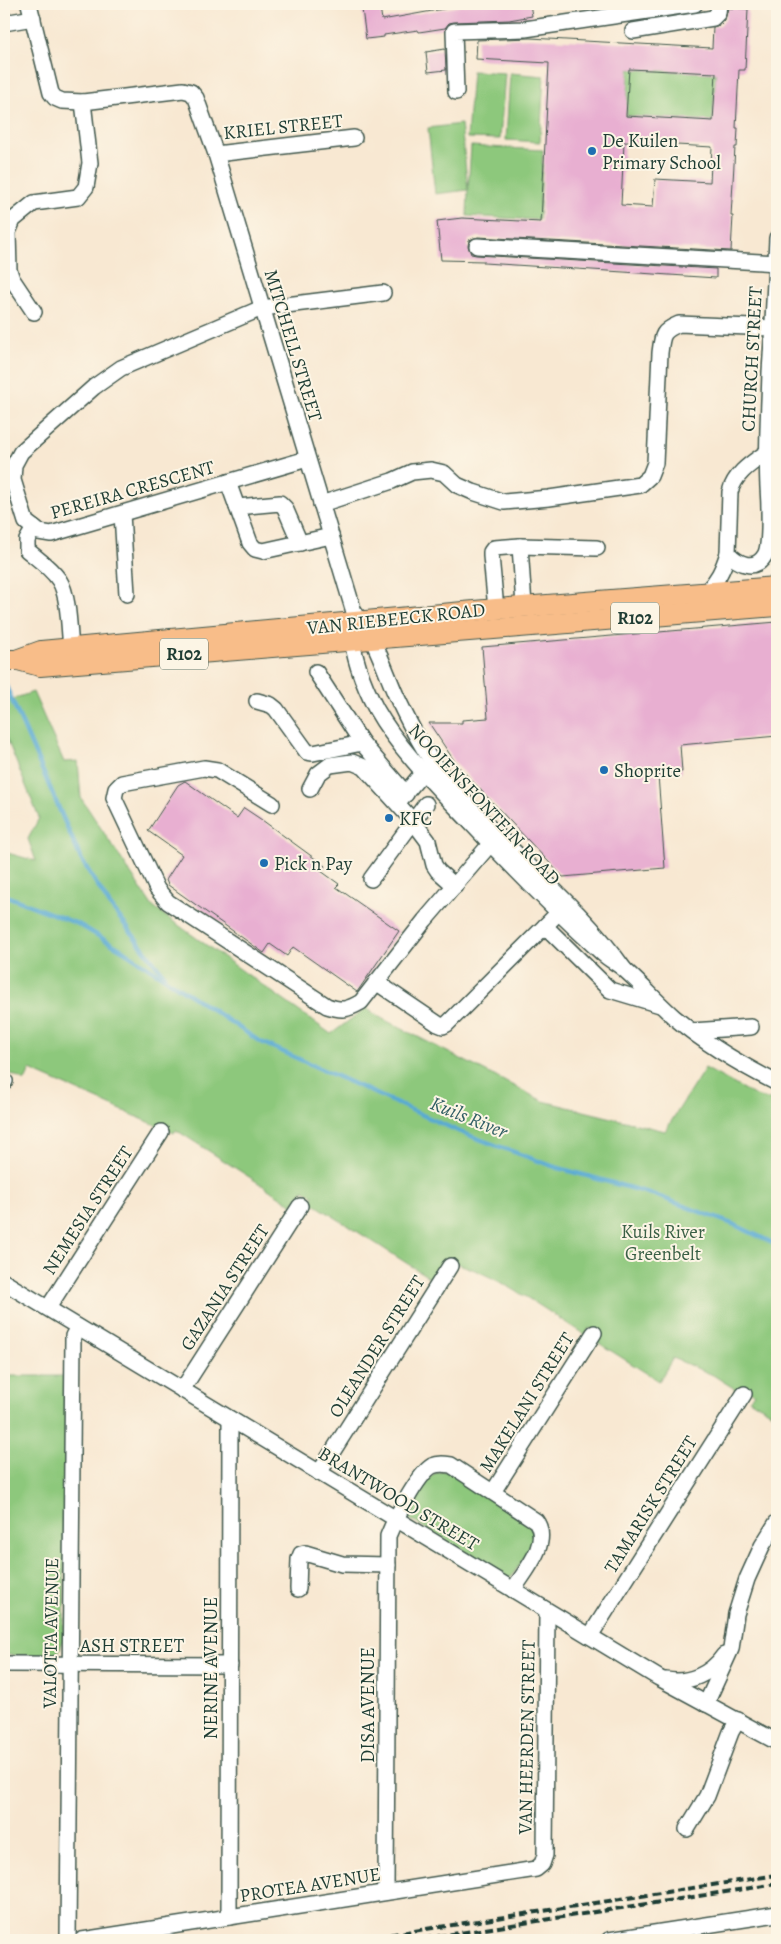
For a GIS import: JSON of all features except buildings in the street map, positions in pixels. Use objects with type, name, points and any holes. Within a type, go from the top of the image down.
[{"type":"main road","name":"VAN RIEBEECK ROAD","points":[[10,660],[40,666],[496,609],[777,587]]},
{"type":"main road","name":"VAN RIEBEECK ROAD","points":[[10,660],[41,651],[235,634],[777,606]]},
{"type":"street","points":[[456,92],[454,31],[525,29],[694,4]]},
{"type":"street","points":[[633,31],[713,18],[718,13],[719,4]]},
{"type":"street","points":[[4,23],[31,11],[51,93],[55,98],[62,101],[83,102],[90,163],[86,187],[78,197],[34,203],[13,220],[8,232],[9,270],[12,279],[34,312]]},
{"type":"street","name":"MITCHELL STREET","points":[[83,102],[183,90],[191,92],[196,98],[216,154],[358,627]]},
{"type":"street","name":"KRIEL STREET","points":[[216,154],[354,138]]},
{"type":"street","name":"CHURCH STREET","points":[[728,552],[736,561],[744,565],[754,565],[760,562],[768,549],[769,496],[766,452],[777,238]]},
{"type":"street","points":[[477,246],[777,263]]},
{"type":"street","name":"PEREIRA CRESCENT","points":[[307,459],[51,534],[39,532],[26,522],[13,480],[14,465],[21,452],[94,387],[121,368],[262,308],[383,293]]},
{"type":"street","points":[[321,504],[392,481],[412,472],[431,470],[444,473],[457,485],[504,502],[549,498],[640,485],[650,476],[655,463],[660,353],[662,340],[667,329],[680,324],[773,328]]},
{"type":"street","name":"CHURCH STREET","points":[[706,592],[718,580],[724,569],[728,552],[732,482],[766,452]]},
{"type":"street","points":[[228,482],[250,544],[255,549],[263,551],[331,536]]},
{"type":"street","points":[[237,507],[280,503],[285,508],[300,543]]},
{"type":"street","points":[[122,514],[127,594]]},
{"type":"street","points":[[34,528],[27,540],[27,550],[54,573],[60,581],[64,591],[71,649]]},
{"type":"street","points":[[520,546],[524,606]]},
{"type":"street","points":[[496,609],[491,552],[494,548],[520,546],[597,548]]},
{"type":"street","name":"NOOIENSFONTEIN ROAD","points":[[358,627],[362,678],[376,709],[388,727],[424,771],[494,839],[566,901],[609,947],[624,969]]},
{"type":"street","name":"NOOIENSFONTEIN ROAD","points":[[358,627],[418,740],[494,839],[559,912],[604,955],[624,969],[661,1005],[692,1031],[731,1058],[777,1082]]},
{"type":"street","points":[[316,672],[362,743],[402,799],[413,821],[428,841],[434,865],[455,886]]},
{"type":"street","points":[[257,701],[271,705],[276,709],[300,741],[304,750],[310,754],[362,743]]},
{"type":"street","points":[[310,789],[318,774],[324,769],[336,763],[352,762],[364,767],[402,799]]},
{"type":"street","points":[[272,804],[217,770],[204,768],[122,783],[116,789],[114,798],[157,889],[168,902],[327,1006],[340,1010],[361,1002],[425,920],[494,839]]},
{"type":"street","points":[[402,799],[424,771]]},
{"type":"street","points":[[371,879],[426,804]]},
{"type":"street","points":[[376,982],[443,1026],[559,912]]},
{"type":"street","points":[[545,926],[610,990],[661,1005]]},
{"type":"street","points":[[692,1031],[751,1027]]},
{"type":"street","name":"NEMESIA STREET","points":[[48,1308],[161,1132]]},
{"type":"street","name":"GAZANIA STREET","points":[[182,1390],[300,1206]]},
{"type":"street","name":"OLEANDER STREET","points":[[319,1473],[450,1266]]},
{"type":"street","name":"BRANTWOOD STREET","points":[[4,1282],[660,1678],[706,1704],[775,1737]]},
{"type":"street","name":"VALOTTA AVENUE","points":[[68,1940],[73,1336],[78,1327]]},
{"type":"street","name":"MAKELANI STREET","points":[[493,1492],[594,1333]]},
{"type":"street","name":"TAMARISK STREET","points":[[590,1636],[744,1394]]},
{"type":"street","name":"NERINE AVENUE","points":[[229,1917],[230,1419]]},
{"type":"street","name":"MAKELANI STREET","points":[[395,1519],[424,1474],[433,1466],[439,1464],[451,1465],[532,1518],[541,1530],[541,1543],[513,1590]]},
{"type":"street","name":"DISA AVENUE","points":[[386,1892],[388,1536],[395,1519]]},
{"type":"street","points":[[706,1704],[731,1649],[741,1596],[747,1579],[762,1546],[777,1522]]},
{"type":"street","points":[[298,1589],[299,1559],[301,1554],[304,1553],[342,1564],[388,1565]]},
{"type":"street","name":"VAN HEERDEN STREET","points":[[542,1864],[545,1855],[547,1610]]},
{"type":"street","points":[[660,1678],[669,1681],[688,1680],[714,1668],[726,1652],[733,1633]]},
{"type":"street","name":"ASH STREET","points":[[4,1664],[230,1665]]},
{"type":"street","points":[[686,1829],[707,1796],[731,1732],[738,1720]]},
{"type":"street","name":"PROTEA AVENUE","points":[[82,1940],[536,1869],[542,1864]]},
{"type":"street","points":[[609,1940],[777,1914]]},
{"type":"green space","points":[[629,69],[716,73],[713,121],[626,116]]},
{"type":"green space","points":[[472,71],[505,73],[500,139],[467,138]]},
{"type":"green space","points":[[510,73],[544,76],[540,142],[506,140]]},
{"type":"green space","points":[[461,124],[468,190],[435,194],[428,128]]},
{"type":"green space","points":[[471,146],[543,150],[539,220],[467,216]]},
{"type":"green space","name":"Kuils River Greenbelt","points":[[33,692],[64,762],[78,761],[81,798],[153,907],[331,1034],[366,1008],[381,1018],[543,1101],[665,1131],[705,1068],[756,1096],[777,1102],[777,1416],[749,1399],[754,1394],[741,1386],[738,1391],[713,1375],[673,1358],[659,1381],[597,1342],[602,1335],[589,1328],[585,1335],[501,1282],[465,1266],[446,1260],[433,1280],[311,1202],[314,1196],[304,1190],[293,1205],[176,1130],[174,1133],[30,1070],[25,1081],[4,1070],[4,852],[36,861],[28,839],[39,818],[4,732],[4,702]]},
{"type":"green space","points":[[4,1376],[67,1376],[64,1640],[59,1651],[50,1656],[4,1655]]},
{"type":"green space","points":[[443,1471],[449,1472],[530,1525],[534,1532],[532,1546],[512,1576],[507,1578],[408,1518],[408,1512],[429,1478],[433,1474]]},
{"type":"waterway","points":[[4,682],[81,859],[109,904],[164,975]]},
{"type":"waterway","name":"Kuils River","points":[[4,895],[78,924],[124,951],[259,1041],[460,1132],[555,1167],[652,1194],[735,1225],[777,1245]]},
{"type":"waterway","points":[[777,1116],[775,1130],[777,1135]]},
{"type":"railway","points":[[355,1940],[777,1875]]},
{"type":"railway","points":[[414,1940],[777,1884]]},
{"type":"place","name":"De Kuilen Primary School","points":[[592,151]]},
{"type":"place","name":"Shoprite","points":[[604,770]]},
{"type":"place","name":"KFC","points":[[389,818]]},
{"type":"place","name":"Pick n Pay","points":[[264,863]]}]
